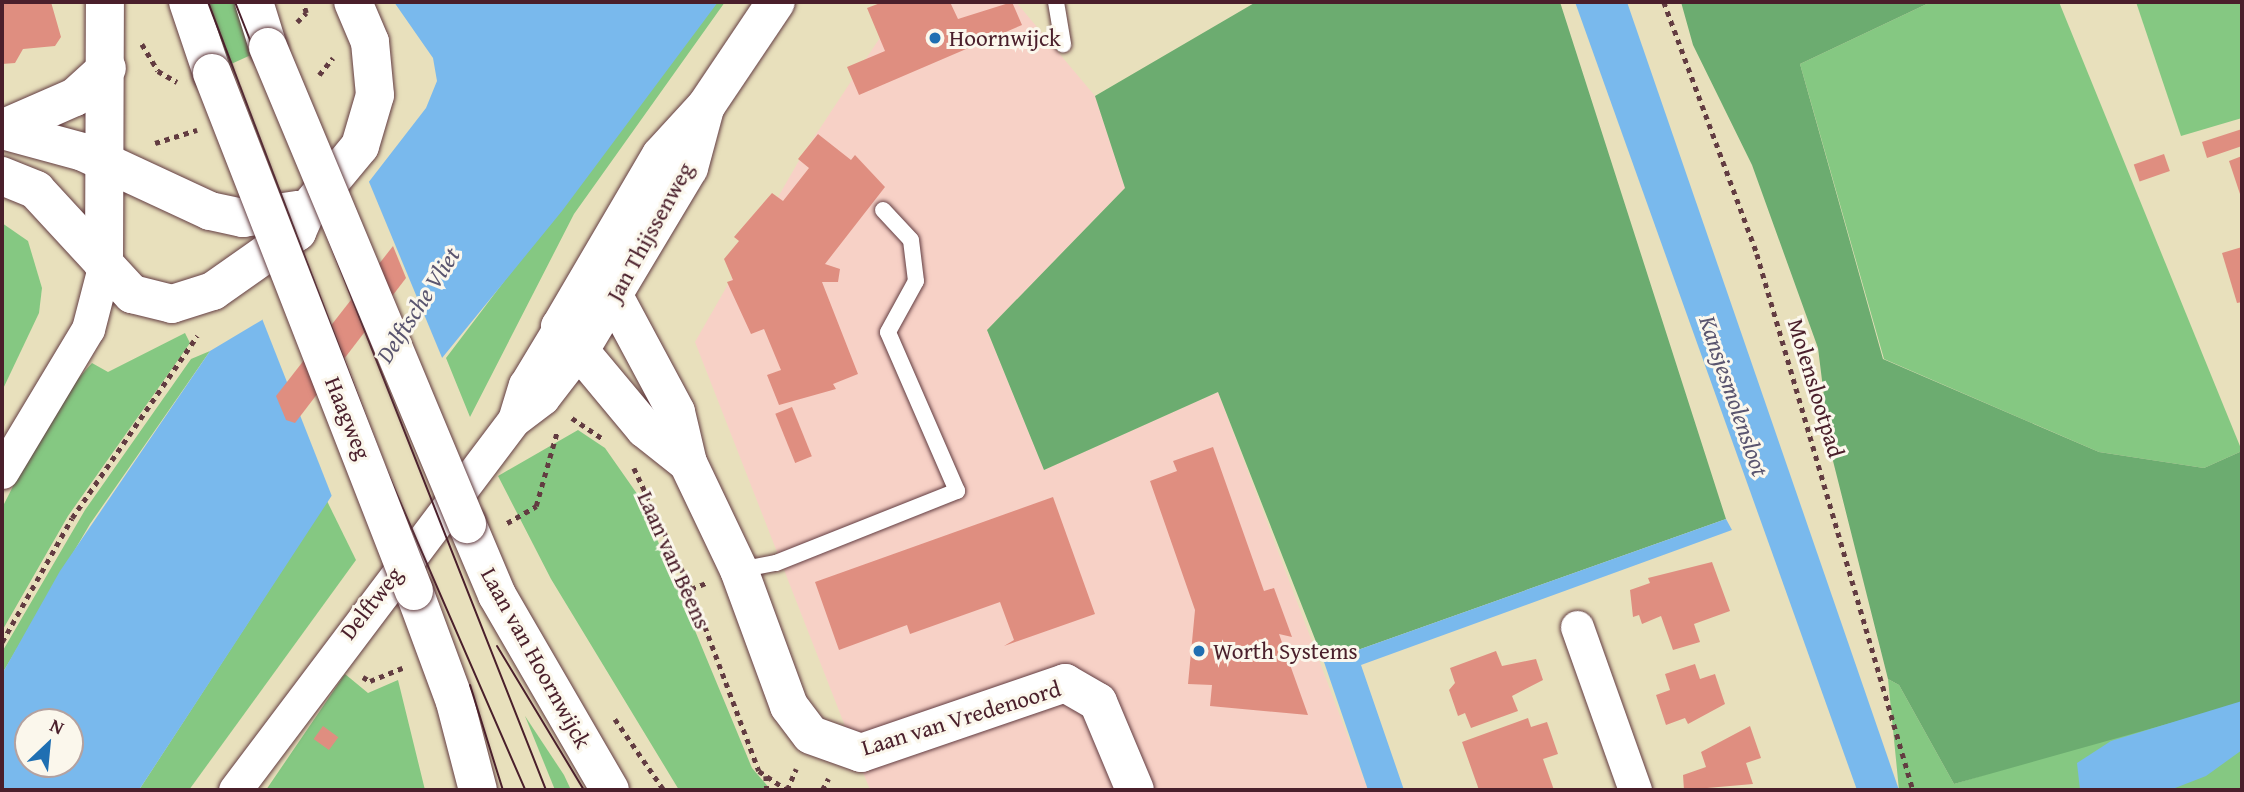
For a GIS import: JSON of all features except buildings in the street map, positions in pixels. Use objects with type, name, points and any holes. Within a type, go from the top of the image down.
[{"type":"street","points":[[2,472],[88,329],[104,267],[109,166],[101,138],[107,68],[105,2]]},
{"type":"street","name":"Haagweg","points":[[188,2],[198,76],[414,591],[455,702],[478,790]]},
{"type":"street","name":"Laan van Hoornwijck","points":[[254,2],[268,47],[497,595],[610,790]]},
{"type":"street","points":[[2,176],[36,190],[104,267],[132,294],[162,302],[213,291],[297,232],[307,210],[360,146],[375,95],[370,42],[353,2]]},
{"type":"street","name":"Jan Thijssenweg","points":[[570,339],[602,288],[689,168],[706,106],[776,2]]},
{"type":"street","points":[[2,130],[75,97],[107,68]]},
{"type":"street","points":[[2,130],[47,140],[210,211],[243,218],[307,210]]},
{"type":"street","points":[[602,288],[676,412],[688,463],[739,570]]},
{"type":"street","points":[[570,339],[645,429],[688,463]]},
{"type":"street","name":"Delftweg","points":[[514,419],[553,406],[570,339]]},
{"type":"street","name":"Delftweg","points":[[234,790],[514,419],[524,385],[570,339]]},
{"type":"street","name":"Laan van Vredenoord","points":[[739,570],[789,706],[811,735],[861,753],[1065,683],[1098,702],[1135,790]]},
{"type":"street","points":[[1577,627],[1635,790]]},
{"type":"lane","points":[[1056,2],[1063,44]]},
{"type":"lane","points":[[739,570],[776,563],[957,491],[888,332],[916,281],[911,240],[883,209]]},
{"type":"path","points":[[303,2],[306,13]]},
{"type":"path","name":"Molenslootpad","points":[[1664,2],[1758,254],[1913,790]]},
{"type":"path","points":[[150,49],[158,71],[173,84],[198,76]]},
{"type":"path","points":[[2,642],[72,518],[194,343],[213,291]]},
{"type":"path","points":[[517,517],[536,506],[553,406],[610,443]]},
{"type":"path","name":"Laan van Beens","points":[[631,463],[691,589],[766,776],[767,790]]},
{"type":"path","points":[[366,679],[391,673]]},
{"type":"path","points":[[766,776],[787,790]]},
{"type":"shaded area","name":"Hoornwijck","points":[[928,2],[1016,2],[1095,96],[1125,188],[987,330],[1044,470],[1218,392],[1368,790],[870,790],[695,342],[801,157],[889,24]]},
{"type":"green space","points":[[198,2],[245,2],[262,50],[220,69]]},
{"type":"green space","points":[[716,2],[725,2],[574,214],[470,417],[446,358]]},
{"type":"green space","points":[[1256,2],[1560,2],[1726,519],[1324,662],[1218,392],[1044,470],[987,330],[1125,188],[1095,96]]},
{"type":"green space","points":[[1681,2],[1931,2],[1800,64],[1883,359],[2099,452],[2204,468],[2242,451],[2242,703],[1954,784],[1899,685],[1888,679],[1831,453],[1818,348],[1752,165],[1693,45]]},
{"type":"green space","points":[[1931,2],[2059,2],[2242,451],[2204,468],[2099,452],[1884,359],[1800,64]]},
{"type":"green space","points":[[2136,2],[2242,2],[2242,118],[2181,136]]},
{"type":"green space","points":[[2,223],[28,241],[42,288],[39,313],[2,391]]},
{"type":"green space","points":[[185,333],[190,343],[68,516],[2,631],[2,508],[53,407],[92,363],[108,372]]},
{"type":"green space","points":[[210,351],[90,524],[2,674],[2,652],[85,510],[191,359]]},
{"type":"green space","points":[[578,430],[605,448],[640,498],[752,768],[771,790],[679,790],[551,579],[498,476]]},
{"type":"green space","points":[[327,501],[356,560],[189,790],[139,790]]},
{"type":"green space","points":[[345,674],[368,693],[398,680],[425,790],[266,790]]},
{"type":"green space","points":[[1888,679],[1899,685],[1954,784],[2242,697],[2242,790],[1899,790]]},
{"type":"green space","points":[[525,716],[564,775],[571,790],[555,790]]},
{"type":"water","name":"Delftsche Vliet","points":[[394,2],[718,2],[562,211],[340,483],[139,790],[2,790],[2,674],[60,571],[210,351],[262,320],[426,108],[437,81],[433,58]]},
{"type":"water","name":"Kansjesmolensloot","points":[[1575,2],[1627,2],[1899,790],[1857,790]]},
{"type":"water","points":[[1726,519],[1732,530],[1361,665],[1404,790],[1368,790],[1324,662]]},
{"type":"water","points":[[2242,701],[2242,750],[2206,776],[2170,790],[2080,790],[2077,763],[2111,741]]},
{"type":"pier","points":[[367,177],[443,360],[333,499],[261,316]]},
{"type":"tram line","points":[[208,2],[384,465],[525,790]]},
{"type":"tram line","points":[[235,2],[546,790]]},
{"type":"tram line","points":[[497,646],[584,790]]},
{"type":"tram line","points":[[470,685],[503,790]]},
{"type":"place","name":"Hoornwijck","points":[[935,38]]},
{"type":"place","name":"Worth Systems","points":[[1199,651]]}]
